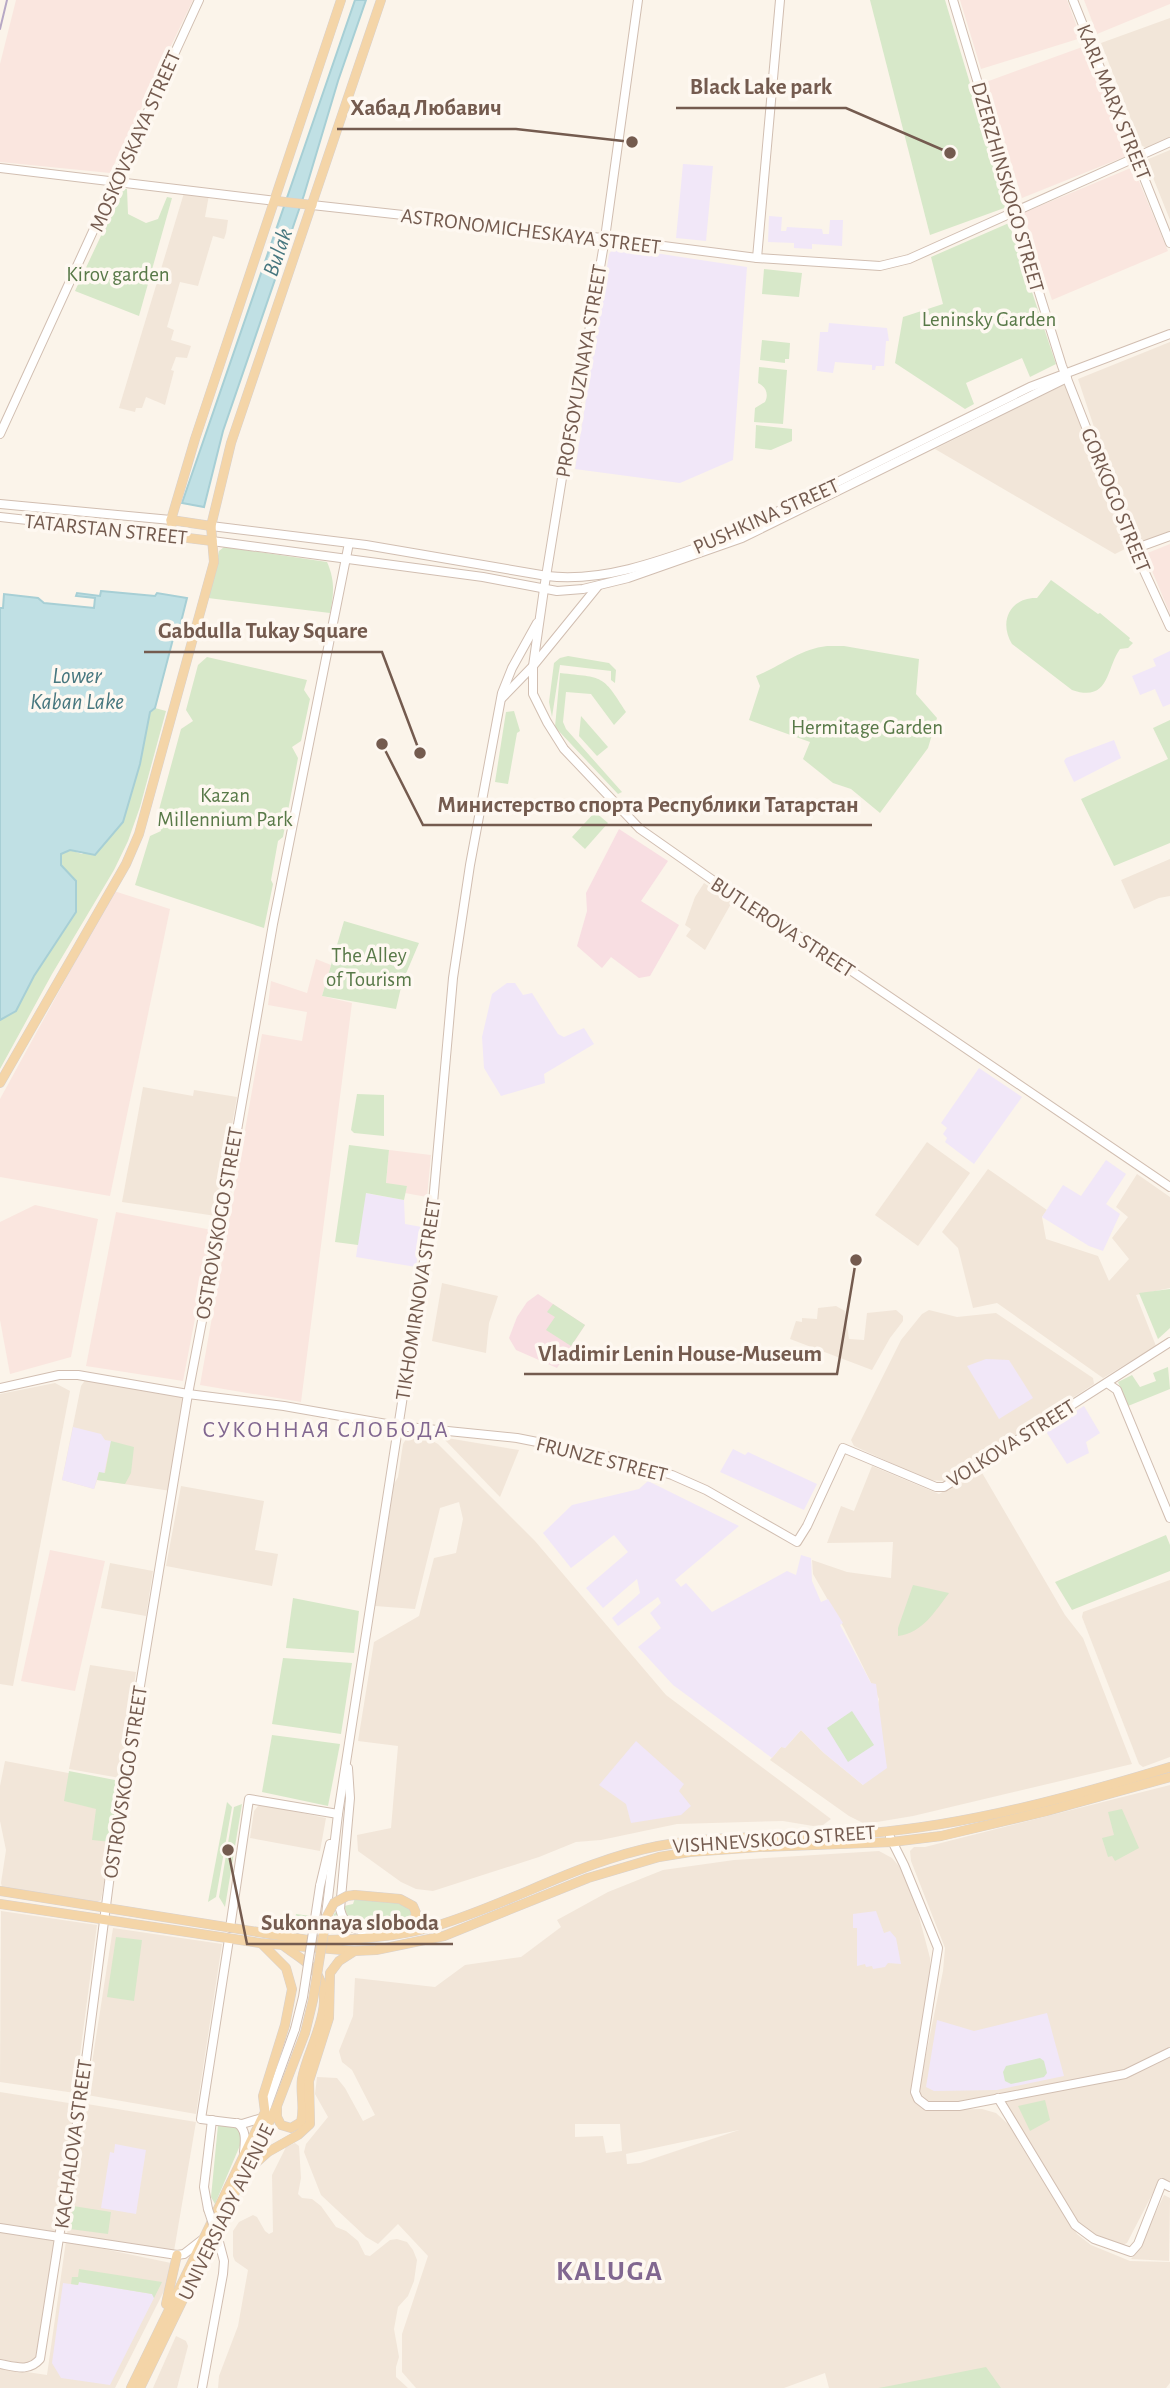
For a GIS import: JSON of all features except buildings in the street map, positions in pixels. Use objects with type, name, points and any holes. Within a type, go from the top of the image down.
[{"type":"main road","name":"MOSKOVSKAYA STREET","points":[[0,434],[198,0]]},
{"type":"main road","points":[[172,536],[171,520],[195,439],[278,201],[341,0]]},
{"type":"main road","points":[[0,1083],[133,850],[181,688],[214,562],[211,526],[231,443],[380,0]]},
{"type":"main road","name":"PROFSOYUZNAYA STREET","points":[[547,576],[605,238],[638,0]]},
{"type":"main road","points":[[757,258],[780,0]]},
{"type":"main road","name":"DZERZHINSKOGO STREET","points":[[953,0],[1066,375]]},
{"type":"main road","name":"KARL MARX STREET","points":[[1075,0],[1170,243]]},
{"type":"main road","name":"ASTRONOMICHESKAYA STREET","points":[[309,205],[757,258],[880,266],[893,264],[1015,213],[1170,142]]},
{"type":"main road","name":"KARL MARX STREET","points":[[1138,157],[1170,230]]},
{"type":"main road","points":[[0,168],[309,205]]},
{"type":"main road","name":"PUSHKINA STREET","points":[[211,526],[349,543],[569,579],[590,577],[674,555],[724,538],[1030,387],[1170,334]]},
{"type":"main road","name":"PUSHKINA STREET","points":[[212,541],[483,577],[544,589],[566,591],[598,586],[720,548],[1066,375]]},
{"type":"main road","name":"GORKOGO STREET","points":[[1066,375],[1134,549],[1170,627]]},
{"type":"main road","name":"TATARSTAN STREET","points":[[0,504],[211,526]]},
{"type":"main road","name":"TATARSTAN STREET","points":[[0,517],[212,541]]},
{"type":"main road","points":[[1134,549],[1170,536]]},
{"type":"main road","points":[[0,1074],[132,840],[176,685],[212,541]]},
{"type":"main road","name":"OSTROVSKOGO STREET","points":[[105,1920],[118,1818],[188,1394],[271,937],[349,543]]},
{"type":"main road","name":"BUTLEROVA STREET","points":[[547,576],[533,666],[533,694],[564,749],[643,832],[1170,1188]]},
{"type":"main road","points":[[503,698],[533,666],[598,586]]},
{"type":"main road","name":"TIKHOMIRNOVA STREET","points":[[338,1814],[433,1203],[450,1009],[470,865],[503,698],[512,668],[541,614]]},
{"type":"main road","points":[[503,698],[516,689],[533,694]]},
{"type":"main road","points":[[1168,1344],[1170,1356]]},
{"type":"main road","name":"VOLKOVA STREET","points":[[797,1542],[843,1448],[936,1487],[944,1487],[1168,1344]]},
{"type":"main road","name":"FRUNZE STREET","points":[[0,1388],[69,1374],[398,1426],[517,1438],[645,1466],[706,1490],[797,1542]]},
{"type":"main road","points":[[1108,1383],[1117,1390],[1170,1518]]},
{"type":"main road","points":[[326,1918],[334,1903],[347,1896],[355,1895],[400,1899],[413,1906],[416,1913],[414,1920],[384,1937],[350,1927],[342,1916],[340,1909],[350,1798],[347,1754]]},
{"type":"main road","name":"VISHNEVSKOGO STREET","points":[[0,1891],[308,1940],[384,1937],[440,1925],[582,1867],[659,1846],[691,1841],[887,1832],[937,1825],[1170,1767]]},
{"type":"main road","name":"VISHNEVSKOGO STREET","points":[[0,1904],[260,1943],[354,1951],[398,1947],[444,1936],[587,1878],[659,1857],[690,1852],[892,1842],[941,1836],[1047,1811],[1170,1777]]},
{"type":"main road","points":[[230,1928],[249,1799],[338,1814]]},
{"type":"main road","points":[[229,1939],[201,2119],[248,2124],[264,2115],[295,2029],[303,1997],[320,1886],[338,1814]]},
{"type":"main road","points":[[326,1918],[338,1814]]},
{"type":"main road","points":[[887,1832],[937,1948],[915,2084],[916,2096],[920,2102],[931,2107],[958,2106],[1125,2074],[1170,2052]]},
{"type":"main road","name":"UNIVERSIADY AVENUE","points":[[140,2388],[277,2106],[305,2033],[326,1918]]},
{"type":"main road","name":"KACHALOVA STREET","points":[[0,2364],[26,2369],[34,2366],[40,2359],[105,1920]]},
{"type":"main road","points":[[260,1943],[286,1968],[292,1989],[285,2025],[263,2096],[264,2115]]},
{"type":"main road","points":[[277,2106],[277,2117],[281,2125],[291,2129],[301,2122],[304,2108],[302,2077],[324,2008],[319,1977],[312,1967],[283,1945]]},
{"type":"main road","points":[[246,2171],[268,2152],[298,2135],[310,2124],[309,2081],[329,2018],[330,1973],[339,1961],[354,1951]]},
{"type":"main road","points":[[998,2098],[1075,2225],[1094,2239],[1131,2252],[1138,2244],[1166,2185]]},
{"type":"main road","name":"UNIVERSIADY AVENUE","points":[[131,2388],[264,2115]]},
{"type":"main road","points":[[202,2388],[224,2261],[204,2187],[212,2120]]},
{"type":"main road","points":[[237,2123],[245,2135],[242,2158]]},
{"type":"main road","points":[[0,2228],[177,2255],[184,2254],[202,2240]]},
{"type":"main road","points":[[164,2318],[177,2255]]},
{"type":"shaded area","points":[[16,0],[193,0],[110,173],[0,162],[0,64]]},
{"type":"shaded area","points":[[960,0],[1067,0],[1081,38],[981,69]]},
{"type":"shaded area","points":[[1084,0],[1170,0],[1170,4],[1097,34]]},
{"type":"shaded area","points":[[1170,18],[1170,139],[1146,148],[1141,145],[1101,43]]},
{"type":"shaded area","points":[[1085,46],[1129,155],[1022,198],[986,82]]},
{"type":"shaded area","points":[[1170,150],[1170,220],[1146,160]]},
{"type":"shaded area","points":[[683,164],[713,166],[706,241],[676,238]]},
{"type":"shaded area","points":[[1133,167],[1168,251],[1052,300],[1023,213]]},
{"type":"shaded area","points":[[184,193],[209,195],[205,217],[228,220],[226,233],[224,239],[213,236],[198,286],[180,282],[167,327],[174,330],[171,340],[191,346],[187,358],[176,357],[165,405],[146,397],[142,408],[136,408],[135,412],[119,408]]},
{"type":"shaded area","points":[[769,216],[782,217],[781,231],[786,231],[787,227],[822,229],[823,234],[829,234],[830,220],[843,220],[842,246],[812,244],[812,249],[794,248],[794,243],[768,242]]},
{"type":"shaded area","points":[[615,247],[747,267],[733,460],[680,483],[575,469],[609,254]]},
{"type":"shaded area","points":[[829,323],[887,328],[889,341],[886,341],[884,366],[876,366],[875,370],[872,370],[872,365],[835,362],[833,373],[817,371],[820,332],[828,332]]},
{"type":"shaded area","points":[[1170,342],[1170,534],[1139,546],[1109,472],[1078,379]]},
{"type":"shaded area","points":[[1066,384],[1129,547],[1115,554],[935,449]]},
{"type":"shaded area","points":[[1170,544],[1170,614],[1145,554]]},
{"type":"shaded area","points":[[1170,651],[1170,704],[1163,707],[1155,689],[1140,695],[1132,676],[1156,666],[1153,659]]},
{"type":"shaded area","points":[[1114,740],[1121,758],[1074,782],[1064,761],[1066,758]]},
{"type":"shaded area","points":[[619,829],[668,861],[641,901],[679,925],[650,976],[639,978],[611,957],[602,968],[577,946],[587,911],[586,893]]},
{"type":"shaded area","points":[[1170,859],[1170,896],[1134,909],[1121,880]]},
{"type":"shaded area","points":[[704,883],[732,902],[705,950],[686,936],[691,929],[685,925],[695,897]]},
{"type":"shaded area","points":[[114,891],[170,909],[110,1196],[0,1177],[0,1099]]},
{"type":"shaded area","points":[[316,959],[331,965],[322,996],[352,1003],[301,1402],[200,1385],[262,1034],[302,1041],[307,1012],[268,1005],[271,981],[307,993]]},
{"type":"shaded area","points":[[507,983],[515,983],[523,995],[532,993],[558,1034],[564,1037],[584,1028],[594,1044],[544,1074],[545,1083],[501,1096],[484,1068],[482,1037],[492,994]]},
{"type":"shaded area","points":[[979,1068],[1022,1097],[974,1164],[945,1142],[947,1138],[943,1134],[947,1128],[941,1123]]},
{"type":"shaded area","points":[[143,1087],[193,1096],[194,1090],[237,1097],[216,1216],[122,1202]]},
{"type":"shaded area","points":[[927,1142],[970,1173],[918,1246],[875,1215]]},
{"type":"shaded area","points":[[389,1150],[431,1155],[427,1197],[405,1193],[407,1186],[386,1184]]},
{"type":"shaded area","points":[[1106,1160],[1126,1174],[1106,1204],[1120,1214],[1103,1251],[1089,1246],[1042,1217],[1063,1185],[1081,1196]]},
{"type":"shaded area","points":[[988,1169],[1047,1210],[1042,1217],[1046,1239],[1098,1256],[1109,1281],[1129,1259],[1112,1238],[1128,1217],[1116,1207],[1137,1174],[1170,1197],[1170,1288],[1136,1295],[1156,1346],[1103,1378],[997,1303],[973,1308],[958,1248],[942,1232]]},
{"type":"shaded area","points":[[365,1193],[404,1200],[405,1224],[422,1227],[416,1267],[356,1257]]},
{"type":"shaded area","points":[[35,1205],[98,1219],[71,1357],[10,1374],[0,1320],[0,1222]]},
{"type":"shaded area","points":[[116,1212],[212,1230],[183,1381],[86,1366]]},
{"type":"shaded area","points":[[442,1283],[498,1296],[489,1323],[486,1353],[432,1341]]},
{"type":"shaded area","points":[[538,1294],[585,1325],[557,1368],[516,1350],[509,1338],[517,1317],[527,1302]]},
{"type":"shaded area","points":[[836,1306],[845,1311],[849,1339],[864,1340],[867,1313],[896,1310],[903,1316],[903,1321],[872,1370],[790,1339],[796,1321],[802,1322],[802,1318],[817,1319],[818,1308]]},
{"type":"shaded area","points":[[929,1310],[957,1317],[996,1313],[1093,1378],[1094,1384],[944,1481],[928,1480],[854,1446],[851,1440],[901,1340],[922,1314]]},
{"type":"shaded area","points":[[986,1359],[1009,1360],[1033,1398],[999,1419],[967,1366]]},
{"type":"shaded area","points":[[86,1379],[184,1395],[171,1491],[97,1480],[94,1489],[62,1480],[81,1386]]},
{"type":"shaded area","points":[[55,1383],[70,1391],[13,1686],[0,1684],[0,1394]]},
{"type":"shaded area","points":[[1084,1406],[1100,1433],[1086,1442],[1089,1453],[1067,1464],[1045,1430]]},
{"type":"shaded area","points":[[73,1427],[101,1434],[105,1440],[111,1441],[104,1474],[99,1472],[94,1489],[62,1480]]},
{"type":"shaded area","points":[[408,1436],[425,1437],[438,1444],[535,1541],[666,1695],[831,1819],[823,1825],[813,1826],[783,1821],[677,1824],[601,1840],[576,1842],[539,1857],[433,1891],[416,1889],[401,1882],[358,1851],[357,1835],[391,1828],[398,1746],[358,1741],[374,1642],[419,1616],[434,1558],[456,1553],[463,1519],[459,1502],[440,1508],[415,1609],[375,1606],[394,1484],[398,1477],[403,1444]]},
{"type":"shaded area","points":[[444,1439],[519,1450],[500,1497]]},
{"type":"shaded area","points":[[733,1449],[745,1455],[748,1452],[817,1484],[804,1510],[720,1472]]},
{"type":"shaded area","points":[[872,1466],[939,1494],[981,1471],[1065,1615],[1083,1638],[1132,1764],[913,1816],[865,1824],[849,1816],[770,1760],[801,1730],[863,1785],[879,1699],[844,1628],[813,1574],[812,1560],[847,1572],[891,1578],[893,1542],[827,1543],[841,1506],[854,1511]]},
{"type":"shaded area","points":[[648,1481],[739,1526],[675,1580],[681,1587],[686,1583],[712,1612],[787,1571],[796,1575],[801,1555],[811,1558],[812,1581],[821,1602],[828,1599],[843,1623],[840,1625],[871,1683],[876,1684],[887,1768],[863,1785],[801,1730],[772,1758],[673,1685],[638,1647],[661,1628],[650,1613],[661,1603],[658,1597],[618,1626],[612,1618],[640,1593],[637,1579],[603,1608],[586,1588],[628,1552],[614,1535],[571,1568],[543,1533],[572,1505],[639,1489]]},
{"type":"shaded area","points":[[181,1486],[264,1501],[255,1550],[278,1554],[272,1586],[166,1566]]},
{"type":"shaded area","points":[[50,1550],[105,1561],[75,1691],[21,1681]]},
{"type":"shaded area","points":[[110,1563],[153,1571],[146,1616],[101,1608]]},
{"type":"shaded area","points":[[1170,1580],[1170,1757],[1143,1767],[1139,1764],[1082,1617],[1083,1612]]},
{"type":"shaded area","points":[[90,1665],[136,1672],[120,1778],[69,1769]]},
{"type":"shaded area","points":[[636,1741],[684,1784],[679,1791],[691,1806],[681,1815],[631,1823],[626,1804],[599,1785]]},
{"type":"shaded area","points":[[5,1761],[121,1783],[101,1900],[97,1902],[2,1887],[6,1850],[0,1821],[0,1786]]},
{"type":"shaded area","points":[[1170,1785],[1170,2049],[1123,2071],[959,2102],[934,2103],[922,2098],[919,2089],[943,1971],[945,1948],[911,1861],[910,1851],[914,1847],[925,1847]]},
{"type":"shaded area","points":[[263,1805],[326,1818],[320,1851],[250,1838],[254,1811]]},
{"type":"shaded area","points":[[879,1851],[892,1858],[903,1871],[913,1894],[930,1958],[930,1977],[913,2074],[914,2099],[920,2106],[931,2110],[982,2109],[996,2113],[1008,2124],[1077,2234],[1091,2245],[1130,2261],[1170,2262],[1170,2383],[1166,2388],[829,2388],[825,2373],[784,2388],[416,2388],[402,2372],[402,2334],[428,2256],[398,2224],[378,2244],[366,2237],[321,2195],[304,2152],[306,2144],[328,2117],[315,2094],[317,2077],[337,2078],[363,2121],[375,2115],[352,2070],[342,2062],[339,2051],[353,2016],[355,1978],[435,1987],[465,1965],[521,1957],[561,1927],[557,1920],[608,1892],[663,1870],[734,1860]],"holes":[[[575,2124],[620,2124],[622,2151],[606,2153],[603,2136],[575,2137]],[[739,2130],[640,2163],[627,2164],[626,2154]]]},
{"type":"shaded area","points":[[1,1911],[97,1925],[75,2093],[0,2082]]},
{"type":"shaded area","points":[[876,1911],[884,1933],[890,1931],[896,1938],[901,1964],[888,1963],[885,1967],[873,1969],[865,1964],[857,1966],[857,1928],[853,1928],[853,1914]]},
{"type":"shaded area","points":[[113,1928],[222,1944],[196,2114],[87,2095]]},
{"type":"shaded area","points":[[1047,2013],[1064,2076],[997,2090],[934,2091],[926,2087],[937,2020],[974,2031]]},
{"type":"shaded area","points":[[1170,2056],[1170,2181],[1158,2183],[1127,2243],[1120,2246],[1090,2236],[1079,2226],[1005,2104],[1010,2099],[1125,2077]]},
{"type":"shaded area","points":[[0,2092],[75,2104],[56,2232],[0,2224]]},
{"type":"shaded area","points":[[87,2104],[196,2122],[174,2251],[67,2234]]},
{"type":"shaded area","points":[[295,2143],[299,2146],[301,2178],[298,2194],[302,2198],[312,2199],[321,2206],[336,2227],[358,2241],[365,2255],[370,2256],[390,2240],[397,2239],[407,2242],[413,2250],[417,2260],[414,2281],[408,2296],[398,2307],[394,2329],[399,2357],[396,2377],[408,2388],[218,2388],[219,2376],[238,2326],[248,2270],[235,2261],[233,2256],[233,2231],[239,2222],[253,2215],[265,2231],[269,2234],[273,2232],[272,2175],[286,2147]]},
{"type":"shaded area","points":[[115,2144],[146,2150],[136,2214],[101,2208],[110,2152],[114,2153]]},
{"type":"shaded area","points":[[1164,2195],[1170,2198],[1169,2261],[1131,2259],[1137,2252]]},
{"type":"shaded area","points":[[0,2232],[54,2241],[37,2358],[28,2364],[0,2359]]},
{"type":"shaded area","points":[[66,2241],[171,2263],[167,2285],[115,2388],[0,2388],[0,2368],[47,2375]]},
{"type":"shaded area","points":[[79,2282],[152,2294],[154,2298],[110,2385],[61,2378],[52,2363],[63,2283],[78,2285]]},
{"type":"shaded area","points":[[176,2336],[186,2341],[188,2346],[177,2388],[153,2388]]},
{"type":"green space","points":[[870,0],[945,0],[1007,207],[930,235]]},
{"type":"green space","name":"Kirov garden","points":[[123,189],[127,189],[128,214],[146,223],[158,219],[167,197],[172,198],[139,316],[75,291]]},
{"type":"green space","name":"Leninsky Garden","points":[[1009,223],[1056,364],[1030,377],[1022,358],[966,383],[974,404],[965,409],[895,363],[903,317],[943,304],[931,257]]},
{"type":"green space","points":[[764,269],[802,273],[799,297],[762,294]]},
{"type":"green space","points":[[762,340],[790,343],[789,359],[785,359],[785,363],[760,360]]},
{"type":"green space","points":[[759,367],[787,370],[783,424],[754,422],[755,408],[765,402],[767,396],[765,389],[758,383]]},
{"type":"green space","points":[[756,425],[792,429],[792,441],[771,450],[755,448]]},
{"type":"green space","points":[[224,547],[327,562],[333,587],[330,613],[208,598],[219,551]]},
{"type":"green space","points":[[1051,580],[1100,613],[1133,643],[1128,648],[1120,649],[1105,681],[1094,692],[1072,690],[1012,644],[1008,635],[1007,619],[1014,606],[1037,598]]},
{"type":"green space","name":"Hermitage Garden","points":[[827,646],[844,646],[919,659],[916,694],[937,718],[928,748],[880,813],[851,789],[833,783],[803,759],[810,742],[749,720],[760,686],[756,676],[799,654]]},
{"type":"green space","points":[[568,656],[609,663],[616,670],[615,683],[611,680],[611,671],[560,665],[552,717],[549,702],[554,663]]},
{"type":"green space","name":"Kazan Millennium Park","points":[[207,657],[307,680],[304,690],[310,699],[301,741],[292,747],[298,758],[283,837],[278,841],[264,928],[135,885],[150,836],[161,831],[157,817],[181,729],[193,721],[186,710],[198,665]]},
{"type":"green space","points":[[560,673],[600,680],[612,691],[626,712],[614,725],[591,694],[566,692],[563,722],[566,729],[622,792],[618,794],[555,727]]},
{"type":"green space","points":[[155,708],[166,711],[128,841],[0,1069],[0,1020],[16,1011],[34,976],[61,865],[61,854],[70,850],[82,854],[123,822],[140,764],[150,711]]},
{"type":"green space","points":[[514,711],[520,731],[517,733],[508,784],[495,782],[506,712]]},
{"type":"green space","points":[[581,716],[608,747],[597,756],[579,736]]},
{"type":"green space","points":[[1170,720],[1170,843],[1114,866],[1081,799],[1168,759],[1153,728]]},
{"type":"green space","points":[[595,812],[608,823],[585,849],[572,837]]},
{"type":"green space","name":"The Alley of Tourism","points":[[344,921],[419,943],[402,983],[396,1009],[322,996]]},
{"type":"green space","points":[[357,1094],[384,1095],[384,1136],[354,1133],[351,1130]]},
{"type":"green space","points":[[349,1145],[389,1150],[386,1183],[407,1186],[404,1200],[366,1193],[358,1245],[335,1242]]},
{"type":"green space","points":[[1170,1289],[1170,1328],[1158,1339],[1139,1293]]},
{"type":"green space","points":[[553,1304],[585,1325],[571,1346],[546,1330],[555,1317],[547,1312]]},
{"type":"green space","points":[[1168,1367],[1170,1389],[1128,1406],[1118,1382],[1132,1375],[1140,1387],[1156,1381],[1153,1373]]},
{"type":"green space","points":[[111,1441],[134,1447],[131,1473],[125,1484],[97,1480],[99,1472],[105,1473]]},
{"type":"green space","points":[[1166,1535],[1170,1545],[1170,1571],[1072,1610],[1055,1582]]},
{"type":"green space","points":[[913,1585],[949,1593],[921,1626],[915,1631],[898,1636],[898,1628]]},
{"type":"green space","points":[[293,1598],[359,1611],[354,1653],[286,1648]]},
{"type":"green space","points":[[283,1658],[352,1663],[341,1734],[272,1724]]},
{"type":"green space","points":[[852,1711],[874,1745],[848,1762],[827,1728]]},
{"type":"green space","points":[[272,1735],[340,1744],[328,1806],[262,1792]]},
{"type":"green space","points":[[69,1771],[120,1781],[111,1842],[92,1840],[96,1809],[64,1801]]},
{"type":"green space","points":[[227,1802],[232,1807],[216,1897],[208,1902]]},
{"type":"green space","points":[[242,1804],[225,1907],[219,1897],[234,1807]]},
{"type":"green space","points":[[1122,1809],[1139,1848],[1115,1861],[1112,1856],[1108,1857],[1102,1838],[1114,1835],[1108,1812]]},
{"type":"green space","points":[[355,1898],[402,1901],[413,1909],[411,1919],[368,1926],[350,1924],[344,1906],[353,1904]]},
{"type":"green space","points":[[339,1909],[354,1932],[296,1930],[277,1926],[277,1922],[294,1924],[296,1914],[333,1919]]},
{"type":"green space","points":[[116,1937],[142,1940],[134,2001],[107,1997]]},
{"type":"green space","points":[[1040,2058],[1044,2061],[1047,2073],[1044,2077],[1011,2084],[1005,2081],[1003,2072],[1006,2066]]},
{"type":"green space","points":[[1045,2100],[1050,2120],[1030,2131],[1018,2106]]},
{"type":"green space","points":[[218,2125],[239,2128],[244,2136],[215,2204],[211,2197]]},
{"type":"green space","points":[[73,2206],[111,2212],[108,2234],[70,2229]]},
{"type":"green space","points":[[79,2269],[162,2282],[154,2298],[152,2294],[79,2282],[78,2285],[71,2284],[72,2277],[78,2277]]},
{"type":"green space","points":[[986,2367],[1001,2388],[878,2388],[884,2387]]},
{"type":"water","name":"Bulak","points":[[355,0],[366,0],[338,81],[304,195],[223,431],[204,507],[182,503]]},
{"type":"water","name":"Lower Kaban Lake","points":[[101,591],[155,596],[157,593],[187,598],[155,708],[150,712],[140,764],[123,822],[95,855],[70,850],[61,854],[61,865],[76,881],[76,912],[34,976],[16,1011],[0,1020],[0,608],[3,608],[4,594],[38,598],[44,603],[94,608],[95,598],[76,596],[77,593],[100,596]]},
{"type":"tram line","points":[[0,29],[7,0]]},
{"type":"place","name":"Хабад Любавич","points":[[632,142]]},
{"type":"place","name":"Black Lake park","points":[[950,153]]},
{"type":"place","name":"Министерство спорта Республики Татарстан","points":[[382,744]]},
{"type":"place","name":"Gabdulla Tukay Square","points":[[420,753]]},
{"type":"place","name":"Vladimir Lenin House-Museum","points":[[856,1260]]},
{"type":"place","name":"Sukonnaya sloboda","points":[[228,1850]]},
{"type":"district","name":"СУКОННАЯ СЛОБОДА","points":[[326,1429]]},
{"type":"district","name":"KALUGA","points":[[610,2270]]}]
